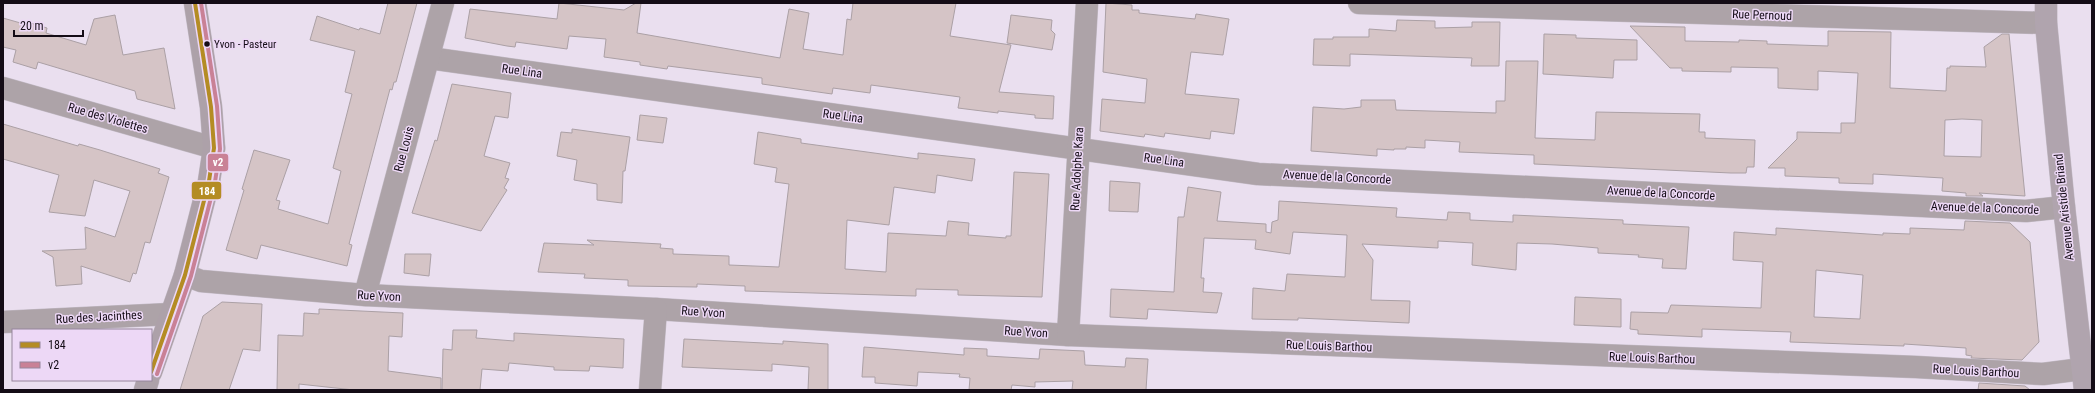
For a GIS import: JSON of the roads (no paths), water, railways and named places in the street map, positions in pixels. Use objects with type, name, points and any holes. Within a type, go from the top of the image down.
[{"type":"main road","points":[[152,369],[185,276],[209,181],[214,148],[211,107],[195,3]]},
{"type":"main road","name":"Avenue Aristide Briand","points":[[2045,10],[2064,207],[2087,367],[2085,390]]},
{"type":"street","name":"Rue Louis","points":[[365,295],[443,3]]},
{"type":"street","name":"Rue Adolphe Kara","points":[[1068,335],[1087,3]]},
{"type":"street","name":"Rue Pernoud","points":[[1359,3],[2045,10]]},
{"type":"street","name":"Rue Lina","points":[[429,58],[1258,174]]},
{"type":"street","name":"Rue des Violettes","points":[[3,88],[214,148]]},
{"type":"street","name":"Avenue de la Concorde","points":[[1258,174],[2026,211],[2064,207]]},
{"type":"street","name":"Rue Yvon","points":[[185,276],[201,281],[365,295],[656,309],[1068,335],[1222,342]]},
{"type":"street","points":[[650,390],[656,309]]},
{"type":"street","name":"Rue des Jacinthes","points":[[3,322],[171,314]]},
{"type":"street","name":"Rue Louis Barthou","points":[[1222,342],[1916,367],[2043,374],[2087,367]]},
{"type":"place","name":"Yvon - Pasteur","points":[[207,44]]}]
